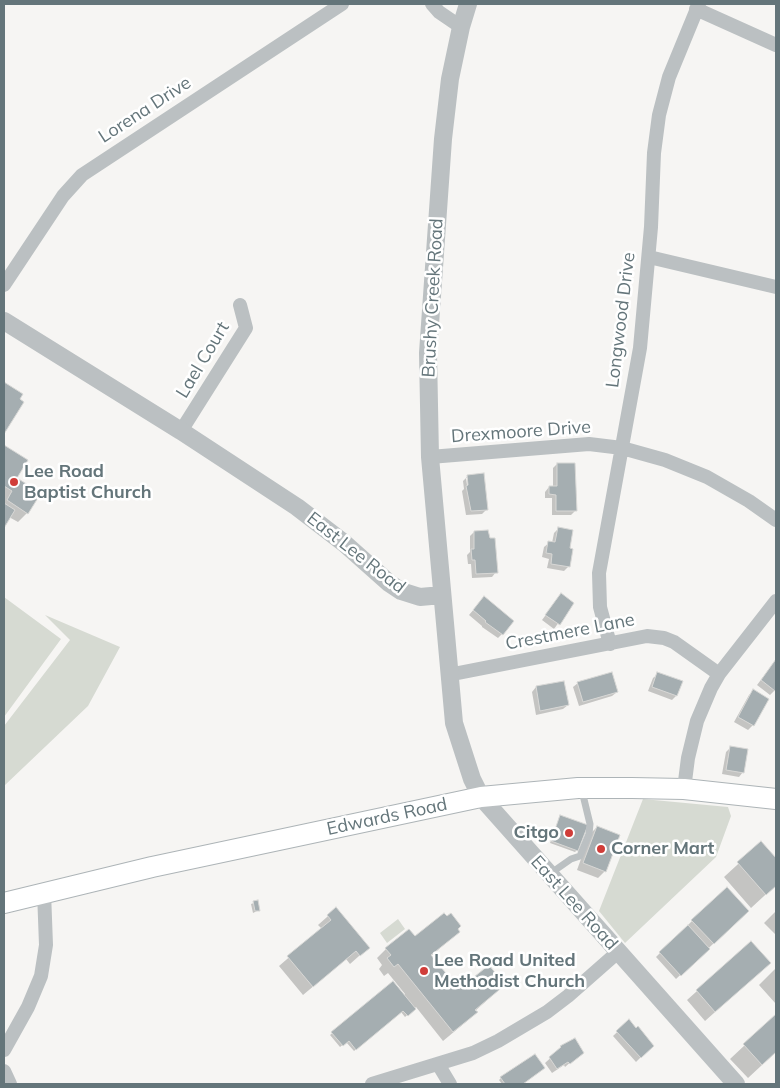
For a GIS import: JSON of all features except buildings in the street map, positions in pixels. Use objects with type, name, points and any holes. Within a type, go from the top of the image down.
[{"type":"main road","name":"Edwards Road","points":[[4,903],[152,867],[482,797],[581,788],[684,789],[776,799]]},
{"type":"street","name":"Lorena Drive","points":[[4,285],[63,196],[82,175],[342,4]]},
{"type":"street","points":[[432,4],[439,12],[461,27]]},
{"type":"street","name":"Brushy Creek Road","points":[[442,595],[430,456],[428,353],[443,139],[450,79],[468,4]]},
{"type":"street","points":[[698,6],[776,46]]},
{"type":"street","name":"Longwood Drive","points":[[610,644],[600,607],[599,573],[640,348],[654,153],[659,114],[669,77],[698,6]]},
{"type":"street","points":[[648,257],[776,287]]},
{"type":"street","name":"Lael Court","points":[[181,432],[246,328],[240,305]]},
{"type":"street","name":"East Lee Road","points":[[4,321],[181,432],[318,523],[400,591],[420,597],[442,595],[454,723],[472,779],[482,797],[549,875],[736,1084]]},
{"type":"street","name":"Drexmoore Drive","points":[[430,456],[589,444],[622,448],[665,460],[706,477],[750,501],[776,520]]},
{"type":"street","points":[[684,789],[688,758],[697,721],[707,695],[719,674],[776,601]]},
{"type":"street","name":"Crestmere Lane","points":[[448,675],[610,644],[636,637],[654,636],[674,642],[719,674]]},
{"type":"street","points":[[4,1050],[28,1007],[41,976],[46,945],[44,892]]},
{"type":"street","points":[[372,1084],[472,1053],[498,1041],[547,1012],[580,987],[618,952]]},
{"type":"street","points":[[438,1064],[450,1084]]},
{"type":"street","points":[[4,1071],[10,1084]]},
{"type":"lane","points":[[549,875],[571,859],[580,856],[590,824],[581,788]]},
{"type":"shaded area","points":[[4,597],[61,639],[4,717]]},
{"type":"shaded area","points":[[45,615],[120,647],[88,706],[4,786],[4,726],[70,640]]},
{"type":"shaded area","points":[[643,799],[728,807],[731,816],[716,857],[625,943],[599,911]]},
{"type":"shaded area","points":[[398,919],[405,929],[387,943],[380,933]]},
{"type":"place","name":"Lee Road Baptist Church","points":[[14,482]]},
{"type":"place","name":"Citgo","points":[[569,833]]},
{"type":"place","name":"Corner Mart","points":[[601,849]]},
{"type":"place","name":"Lee Road United Methodist Church","points":[[424,971]]}]
